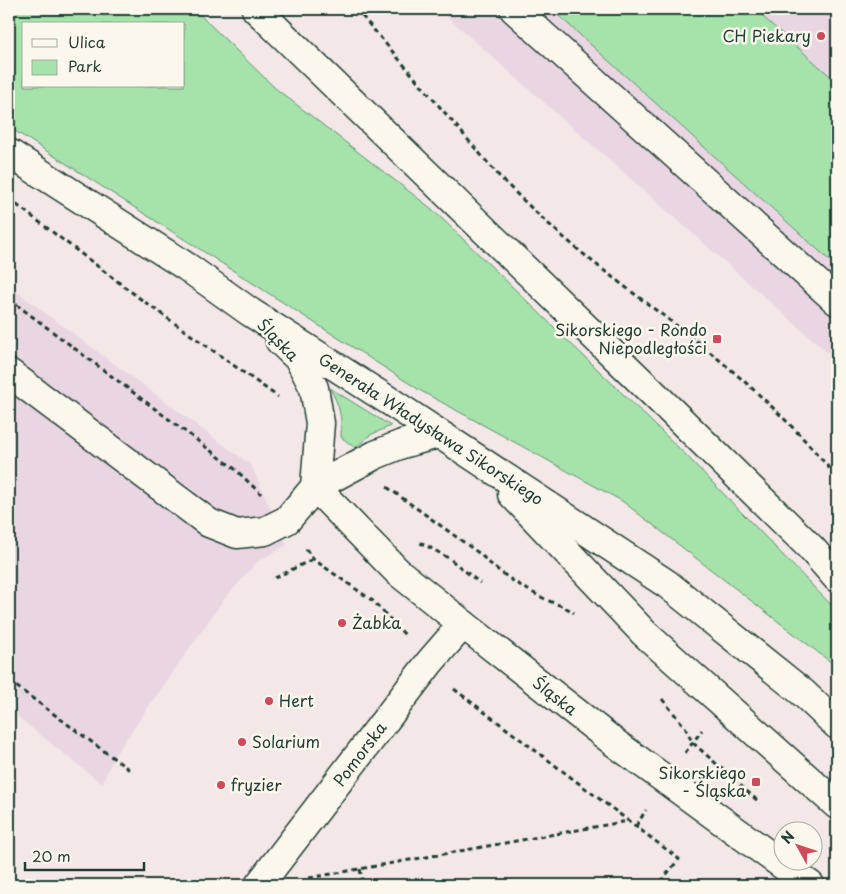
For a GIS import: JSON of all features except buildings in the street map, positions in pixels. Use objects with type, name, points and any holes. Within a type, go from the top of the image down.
[{"type":"street","points":[[256,9],[812,548],[837,578]]},
{"type":"street","points":[[514,9],[837,301]]},
{"type":"street","name":"Generała Władysława Sikorskiego","points":[[9,152],[667,584],[802,692],[837,725]]},
{"type":"street","name":"Śląska","points":[[250,312],[299,359],[314,388],[320,423],[315,487],[398,572],[615,743],[810,885]]},
{"type":"street","points":[[9,373],[209,522],[237,534],[265,531],[287,520],[315,487],[360,463],[402,444],[438,434]]},
{"type":"street","points":[[482,462],[644,633],[837,805]]},
{"type":"street","name":"Pomorska","points":[[260,885],[430,662],[463,624]]},
{"type":"street","points":[[802,692],[837,700]]},
{"type":"path","points":[[356,9],[520,198],[585,256],[712,353],[772,408],[837,478]]},
{"type":"path","points":[[9,199],[142,300],[276,396],[319,431]]},
{"type":"path","points":[[9,299],[131,389]]},
{"type":"path","points":[[360,463],[396,494],[480,554],[491,565],[513,581],[547,600],[570,610]]},
{"type":"path","points":[[275,578],[313,559]]},
{"type":"path","points":[[430,662],[444,681],[678,858],[658,885]]},
{"type":"path","points":[[9,681],[131,770]]},
{"type":"path","points":[[685,727],[692,742],[763,806]]},
{"type":"path","points":[[303,879],[628,821]]},
{"type":"path","points":[[360,869],[363,885]]},
{"type":"shaded area","points":[[438,9],[837,9],[837,361]]},
{"type":"shaded area","points":[[9,286],[251,465],[287,545],[257,562],[222,602],[115,755],[102,784],[9,710]]},
{"type":"green space","points":[[9,9],[194,9],[275,88],[432,209],[686,455],[837,611],[837,667],[622,501],[421,391],[9,127]]},
{"type":"green space","points":[[565,9],[754,9],[837,82],[837,267],[559,16]]},
{"type":"green space","points":[[330,388],[391,426],[370,435],[355,448],[341,437],[340,412]]},
{"type":"place","name":"CH Piekary","points":[[821,36]]},
{"type":"place","name":"Sikorskiego - Rondo Niepodległości","points":[[717,339]]},
{"type":"place","name":"Żabka","points":[[342,623]]},
{"type":"place","name":"Hert","points":[[269,701]]},
{"type":"place","name":"Solarium","points":[[242,742]]},
{"type":"place","name":"Sikorskiego - Śląska","points":[[756,782]]},
{"type":"place","name":"fryzier","points":[[221,785]]}]
